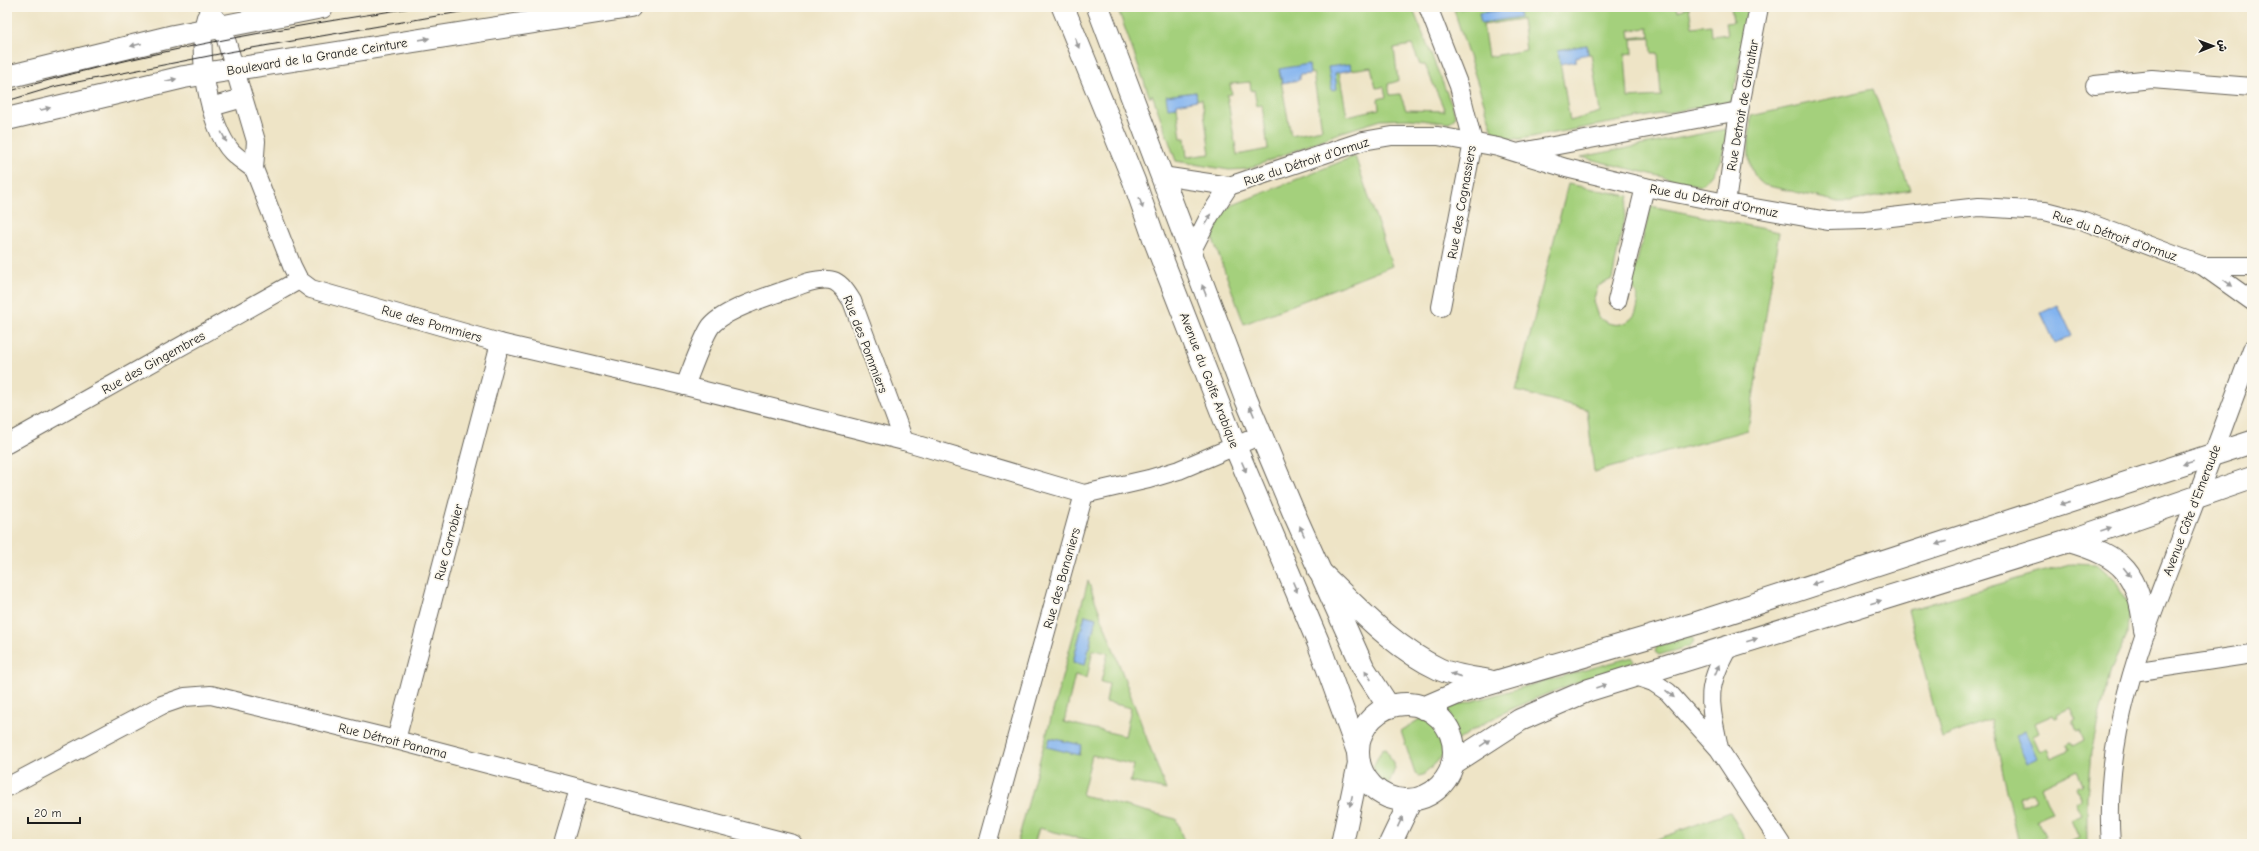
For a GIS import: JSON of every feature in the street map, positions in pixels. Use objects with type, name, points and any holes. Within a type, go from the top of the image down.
[{"type":"main road","points":[[7,76],[202,30],[322,7]]},
{"type":"main road","name":"Boulevard de la Grande Ceinture","points":[[7,119],[81,100],[205,74],[630,7]]},
{"type":"main road","name":"Avenue du Golfe Arabique","points":[[1063,7],[1134,181],[1155,241],[1236,446],[1318,642],[1358,758]]},
{"type":"main road","name":"Avenue du Golfe Arabique","points":[[1098,7],[1190,254],[1261,435],[1319,571],[1363,667],[1389,707]]},
{"type":"main road","points":[[1134,181],[1162,176]]},
{"type":"main road","points":[[1423,708],[1458,693],[1697,623],[2252,442]]},
{"type":"main road","points":[[1452,764],[1520,720],[1554,704],[1623,678],[1636,676],[1728,648],[2069,541],[2252,478]]},
{"type":"main road","points":[[2069,541],[2106,554],[2123,567],[2137,588],[2145,630]]},
{"type":"main road","points":[[1319,571],[1382,631],[1416,657],[1440,670],[1494,682]]},
{"type":"main road","points":[[1342,844],[1358,758],[1359,740],[1370,720],[1389,707],[1412,705],[1423,708],[1442,721],[1448,730],[1453,747],[1452,764],[1448,775],[1432,792],[1411,800],[1388,797],[1369,784],[1358,758]]},
{"type":"main road","points":[[1390,844],[1411,800]]},
{"type":"street","name":"Rue des Cognassiers","points":[[1428,7],[1461,91],[1473,142],[1441,307]]},
{"type":"street","name":"Rue Detroit de Gibraltar","points":[[1726,203],[1739,111],[1759,7]]},
{"type":"street","points":[[208,8],[222,26],[256,141],[254,169],[299,280]]},
{"type":"street","points":[[208,8],[202,30],[205,74],[210,107],[231,152],[254,169]]},
{"type":"street","points":[[2095,85],[2152,79],[2252,87]]},
{"type":"street","points":[[210,107],[243,98]]},
{"type":"street","points":[[1518,152],[1739,111]]},
{"type":"street","name":"Rue du Détroit d'Ormuz","points":[[1162,176],[1229,186],[1345,146],[1392,136],[1438,136],[1518,152],[1566,168],[1645,187],[1828,221],[1865,220],[1979,207],[2045,211],[2084,221],[2203,266],[2252,301]]},
{"type":"street","name":"Rue du Détroit d'Ormuz","points":[[1190,254],[1210,215],[1229,186]]},
{"type":"street","points":[[1617,301],[1645,187]]},
{"type":"street","name":"Rue du Détroit d'Ormuz","points":[[2203,266],[2252,266]]},
{"type":"street","name":"Rue des Pommiers","points":[[685,386],[710,327],[720,318],[733,311],[809,282],[822,279],[834,280],[844,287],[852,300],[904,441]]},
{"type":"street","name":"Rue des Pommiers","points":[[299,280],[311,289],[500,343],[685,386],[904,441],[1084,494]]},
{"type":"street","name":"Rue des Gingembres","points":[[7,444],[299,280]]},
{"type":"street","name":"Rue Carrobier","points":[[396,740],[500,343]]},
{"type":"street","name":"Avenue Côte d'Emeraude","points":[[2111,844],[2109,801],[2111,763],[2133,672],[2145,630],[2213,455],[2252,349]]},
{"type":"street","points":[[1084,494],[1164,475],[1261,435]]},
{"type":"street","name":"Rue des Bananiers","points":[[987,844],[1084,494]]},
{"type":"street","points":[[1719,748],[1711,708],[1710,690],[1720,662],[1728,648]]},
{"type":"street","points":[[2133,672],[2252,654]]},
{"type":"street","points":[[1636,676],[1653,682],[1668,692],[1719,748],[1781,844]]},
{"type":"street","name":"Rue Détroit Panama","points":[[7,787],[162,704],[185,697],[211,695],[396,740],[793,844]]},
{"type":"street","points":[[563,844],[579,789]]},
{"type":"green space","points":[[1123,7],[1412,7],[1454,111],[1455,118],[1448,123],[1410,119],[1381,120],[1339,133],[1248,169],[1229,170],[1176,161],[1152,94],[1150,98],[1119,12],[1124,11]],"holes":[[[1412,45],[1420,65],[1425,65],[1445,111],[1406,110],[1400,94],[1390,95],[1388,84],[1398,81],[1394,48]],[[1350,64],[1351,70],[1371,67],[1376,88],[1384,87],[1386,97],[1378,99],[1379,109],[1347,116],[1339,72],[1335,73]],[[1309,65],[1310,74],[1313,73],[1322,129],[1291,135],[1279,70]],[[1250,82],[1251,91],[1254,90],[1257,106],[1262,105],[1268,149],[1237,155],[1227,95],[1232,94],[1230,84]],[[1196,92],[1197,100],[1202,99],[1210,154],[1187,157],[1185,138],[1181,138],[1177,107],[1166,96]]]},
{"type":"green space","points":[[1473,7],[1677,7],[1678,11],[1689,7],[1692,27],[1711,25],[1712,36],[1728,34],[1726,23],[1733,22],[1731,7],[1748,7],[1733,101],[1520,139],[1505,138],[1494,134],[1454,10]],"holes":[[[1518,8],[1481,23],[1480,13]],[[1522,19],[1526,50],[1488,57],[1483,25]],[[1648,28],[1649,36],[1630,38],[1629,30]],[[1651,38],[1652,53],[1658,53],[1661,96],[1628,98],[1625,54],[1633,53],[1632,39]],[[1587,45],[1588,54],[1591,54],[1600,112],[1570,121],[1558,50]]]},
{"type":"green space","points":[[1873,89],[1910,190],[1850,202],[1839,202],[1764,185],[1757,178],[1750,163],[1749,154],[1751,116]]},
{"type":"green space","points":[[1726,129],[1723,154],[1720,161],[1712,174],[1700,186],[1581,157]]},
{"type":"green space","points":[[1355,156],[1392,266],[1244,324],[1213,239],[1219,215],[1228,207]]},
{"type":"green space","points":[[1568,184],[1629,196],[1612,279],[1598,286],[1593,301],[1598,317],[1607,323],[1617,325],[1625,323],[1631,319],[1636,312],[1638,304],[1636,295],[1631,285],[1651,206],[1779,232],[1748,430],[1594,472],[1587,409],[1516,391]]},
{"type":"green space","points":[[2073,563],[2097,564],[2118,583],[2129,605],[2127,635],[2111,669],[2091,752],[2087,797],[2087,843],[2066,844],[2079,838],[2071,820],[2081,815],[2075,803],[2081,800],[2076,788],[2083,784],[2077,770],[2041,787],[2052,813],[2037,820],[2045,837],[2042,839],[2044,844],[2019,844],[1991,719],[1942,738],[1908,610]],"holes":[[[2070,708],[2076,720],[2073,722],[2077,731],[2080,730],[2084,740],[2073,746],[2071,743],[2067,745],[2069,750],[2051,758],[2047,749],[2040,752],[2033,736],[2039,733],[2035,723],[2053,715],[2055,718],[2058,717],[2057,714]],[[2032,792],[2036,799],[2021,806],[2018,798]]]},
{"type":"green space","points":[[1088,581],[1166,790],[1130,782],[1134,765],[1092,755],[1082,795],[1176,819],[1185,844],[1103,844],[1039,828],[1034,844],[1017,844]],"holes":[[[1085,615],[1096,618],[1085,665],[1073,662]],[[1093,650],[1108,653],[1101,682],[1109,684],[1106,702],[1131,708],[1125,736],[1064,722],[1075,675],[1087,678]],[[1050,738],[1081,745],[1080,755],[1048,747]]]},
{"type":"green space","points":[[1691,636],[1694,641],[1690,646],[1659,655],[1655,652],[1657,646]]},
{"type":"green space","points":[[1632,657],[1634,660],[1632,663],[1566,686],[1498,715],[1455,743],[1423,775],[1418,776],[1415,774],[1401,731],[1418,720],[1444,709]]},
{"type":"green space","points":[[1386,748],[1395,768],[1389,784],[1380,782],[1373,767],[1382,749]]},
{"type":"green space","points":[[1730,812],[1747,844],[1644,844]]},
{"type":"water","points":[[1518,8],[1520,17],[1481,23],[1479,13]]},
{"type":"water","points":[[1587,45],[1588,54],[1576,57],[1576,61],[1560,64],[1558,50]]},
{"type":"water","points":[[1309,64],[1310,74],[1299,75],[1299,80],[1282,83],[1279,69]]},
{"type":"water","points":[[1350,64],[1351,70],[1335,73],[1337,89],[1332,90],[1328,67]]},
{"type":"water","points":[[1196,92],[1197,100],[1177,104],[1177,107],[1168,108],[1166,96]]},
{"type":"water","points":[[2058,305],[2072,335],[2055,343],[2041,313]]},
{"type":"water","points":[[1085,615],[1096,618],[1085,665],[1073,662]]},
{"type":"water","points":[[2025,731],[2037,759],[2027,764],[2015,736]]},
{"type":"water","points":[[1050,738],[1082,745],[1079,755],[1047,747]]},
{"type":"tram line","points":[[7,92],[108,65],[211,42],[418,7]]},
{"type":"tram line","points":[[7,101],[57,86],[229,52],[489,7]]}]
